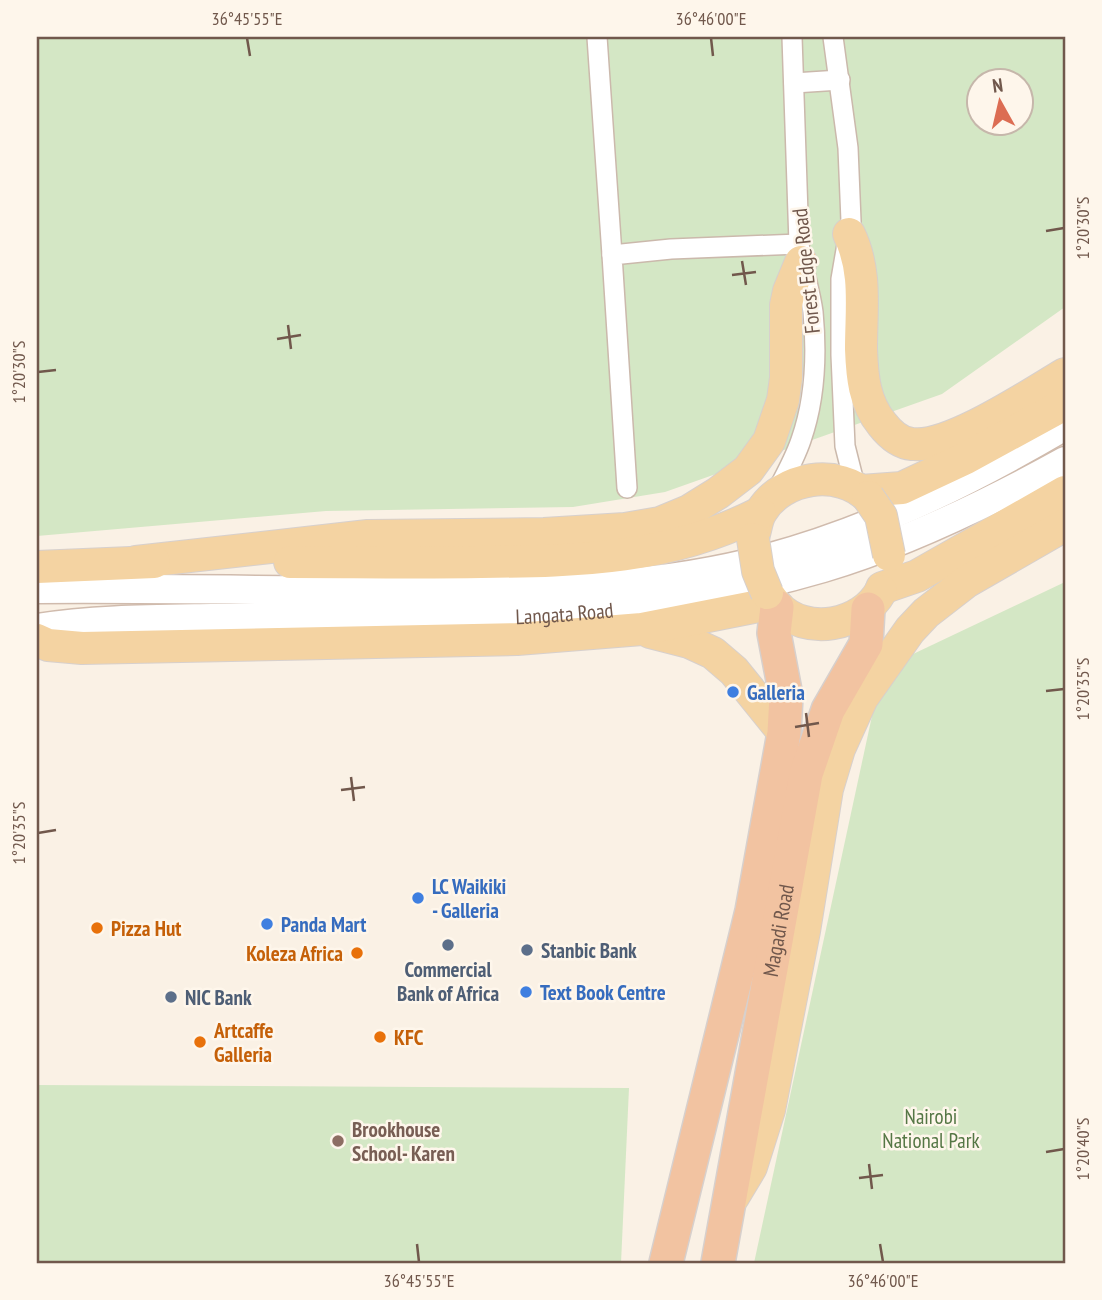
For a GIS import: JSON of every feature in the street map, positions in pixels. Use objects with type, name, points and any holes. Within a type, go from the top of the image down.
[{"type":"highway","name":"Magadi Road","points":[[718,1263],[806,774],[828,710],[866,644],[875,599]]},
{"type":"highway","name":"Magadi Road","points":[[666,1263],[752,911],[784,733],[786,695],[774,633],[773,601]]},
{"type":"main road","points":[[849,234],[860,262],[866,396],[873,412],[889,432],[900,440],[922,445],[949,439],[1065,374]]},
{"type":"main road","points":[[136,562],[368,536],[544,534],[625,529],[660,523],[689,512],[748,470],[769,441],[783,400],[786,378],[786,305],[800,253]]},
{"type":"main road","points":[[37,566],[136,562],[460,563],[594,558],[641,553],[691,542],[763,516],[791,486],[812,480],[826,479],[861,491],[902,488],[966,458],[1065,404]]},
{"type":"main road","name":"Langata Road","points":[[37,589],[527,590],[656,580],[750,562],[849,532],[908,509],[975,477],[1065,426]]},
{"type":"main road","name":"Langata Road","points":[[37,628],[153,619],[525,615],[647,606],[800,574],[852,558],[1007,493],[1065,461]]},
{"type":"main road","points":[[861,491],[881,516],[889,555],[888,572],[875,599]]},
{"type":"main road","points":[[763,516],[758,571],[773,601],[793,617],[826,625],[844,622],[875,599],[1065,492]]},
{"type":"main road","points":[[730,1201],[751,1167],[769,1110],[828,789],[839,749],[862,698],[910,630],[926,613],[966,582],[1065,525]]},
{"type":"main road","points":[[37,640],[48,645],[82,649],[517,639],[642,629],[773,601]]},
{"type":"main road","points":[[642,629],[689,642],[713,653],[734,671],[784,733]]},
{"type":"street","points":[[597,37],[627,488]]},
{"type":"street","name":"Forest Edge Road","points":[[763,516],[801,441],[812,399],[813,314],[800,253],[792,37]]},
{"type":"street","name":"Forest Edge Road","points":[[833,37],[848,148],[851,221],[841,279],[845,446],[861,491]]},
{"type":"street","points":[[794,83],[840,80]]},
{"type":"street","points":[[612,255],[671,249],[800,253]]},
{"type":"green space","points":[[37,37],[1065,37],[1065,307],[942,394],[665,492],[573,507],[326,511],[37,536]]},
{"type":"green space","name":"Nairobi National Park","points":[[1065,582],[1065,1263],[754,1263],[875,702],[892,664]]},
{"type":"green space","name":"Brookhouse School- Karen","points":[[37,1085],[629,1088],[621,1263],[37,1263]]},
{"type":"place","name":"Galleria","points":[[733,692]]},
{"type":"place","name":"LC Waikiki - Galleria","points":[[418,898]]},
{"type":"place","name":"Panda Mart","points":[[267,924]]},
{"type":"place","name":"Pizza Hut","points":[[97,928]]},
{"type":"place","name":"Commercial Bank of Africa","points":[[448,945]]},
{"type":"place","name":"Stanbic Bank","points":[[527,950]]},
{"type":"place","name":"Koleza Africa","points":[[357,953]]},
{"type":"place","name":"Text Book Centre","points":[[526,992]]},
{"type":"place","name":"NIC Bank","points":[[171,997]]},
{"type":"place","name":"KFC","points":[[380,1037]]},
{"type":"place","name":"Artcaffe Galleria","points":[[200,1042]]},
{"type":"place","name":"Brookhouse School- Karen","points":[[338,1141]]}]
